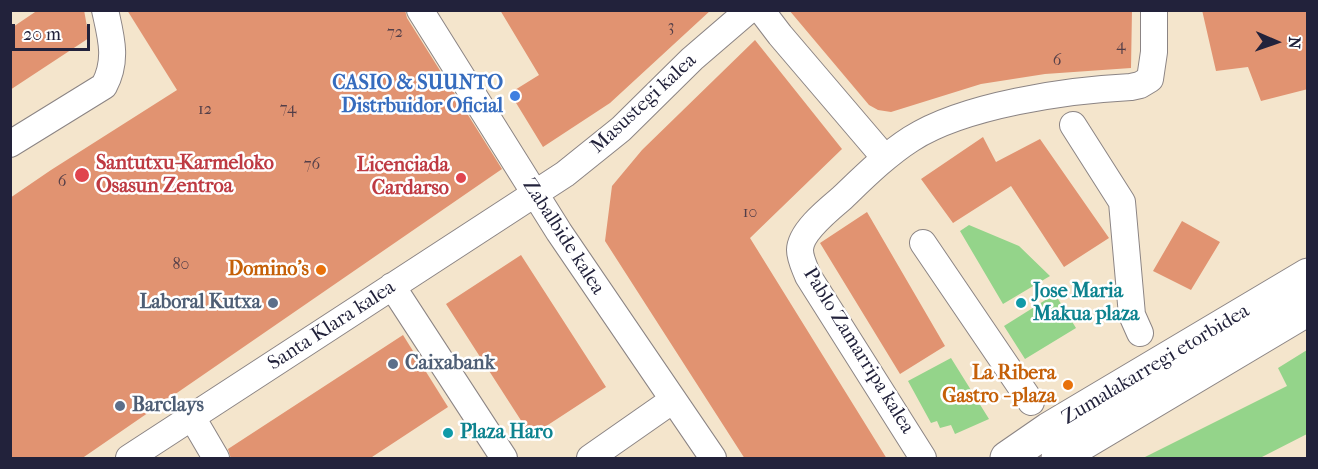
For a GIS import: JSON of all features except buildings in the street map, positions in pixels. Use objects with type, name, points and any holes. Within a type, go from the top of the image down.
[{"type":"main road","name":"Zumalakarregi etorbidea","points":[[1007,459],[1049,429],[1308,275]]},
{"type":"main road","name":"Zumalakarregi etorbidea","points":[[1058,459],[1308,309]]},
{"type":"street","points":[[10,144],[104,86],[111,74],[114,51],[105,10]]},
{"type":"street","name":"Zabalbide kalea","points":[[420,10],[559,232],[713,459]]},
{"type":"street","name":"Masustegi kalea","points":[[535,192],[565,174],[621,129],[692,59],[749,10]]},
{"type":"street","points":[[761,10],[885,158]]},
{"type":"street","name":"Pablo Zamarripa kalea","points":[[923,459],[808,276],[800,249],[804,238],[817,220],[885,158],[920,134],[958,118],[1054,94],[1140,85],[1150,79],[1153,70],[1154,10]]},
{"type":"street","points":[[1072,124],[1122,202],[1132,315],[1140,333]]},
{"type":"street","name":"Santa Klara kalea","points":[[129,459],[535,192]]},
{"type":"street","points":[[924,243],[1031,402]]},
{"type":"street","points":[[392,286],[504,459]]},
{"type":"street","points":[[590,459],[673,400]]},
{"type":"street","points":[[192,417],[216,459]]},
{"type":"green space","points":[[969,225],[1019,246],[1050,276],[1003,304],[960,231]]},
{"type":"green space","points":[[1055,294],[1076,328],[1025,359],[1004,326]]},
{"type":"green space","points":[[1307,350],[1307,434],[1260,458],[1143,458],[1287,386],[1278,368]]},
{"type":"green space","points":[[951,358],[989,419],[955,434],[951,425],[940,428],[937,421],[931,423],[908,381]]},
{"type":"place","name":"CASIO & SUUNTO Distrbuidor Oficial","points":[[515,96]]},
{"type":"place","name":"Santutxu-Karmeloko Osasun Zentroa","points":[[82,175]]},
{"type":"place","name":"Licenciada Cardarso","points":[[461,178]]},
{"type":"place","name":"Domino's","points":[[321,270]]},
{"type":"place","name":"Laboral Kutxa","points":[[273,303]]},
{"type":"place","name":"Jose Maria Makua plaza","points":[[1021,303]]},
{"type":"place","name":"Caixabank","points":[[393,364]]},
{"type":"place","name":"La Ribera Gastro - plaza","points":[[1068,385]]},
{"type":"place","name":"Barclays","points":[[120,406]]},
{"type":"place","name":"Plaza Haro","points":[[448,433]]}]
